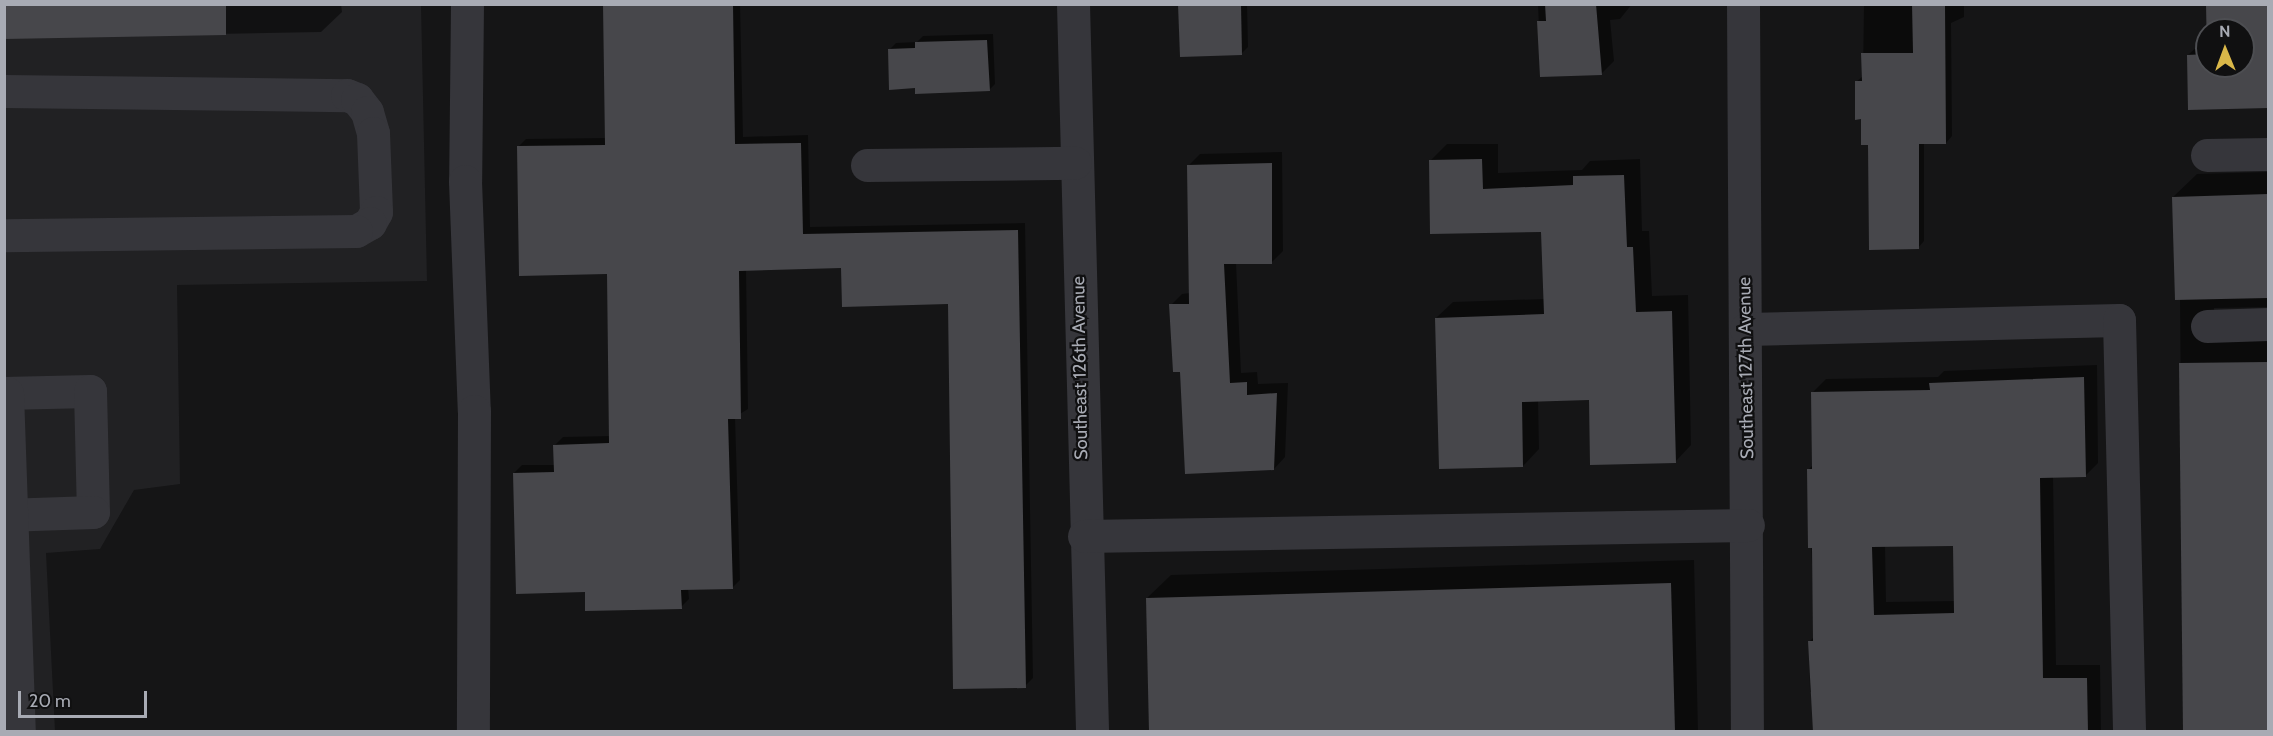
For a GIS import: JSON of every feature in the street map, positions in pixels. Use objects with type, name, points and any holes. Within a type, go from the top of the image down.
[{"type":"street","points":[[467,4],[465,181],[474,411],[473,732]]},
{"type":"street","name":"Southeast 126th Avenue","points":[[1073,4],[1084,536],[1092,732]]},
{"type":"street","name":"Southeast 127th Avenue","points":[[1743,4],[1748,525],[1747,732]]},
{"type":"street","points":[[4,91],[347,95],[357,99],[366,112],[373,133],[376,212],[370,223],[356,231],[4,235]]},
{"type":"street","points":[[2207,155],[2268,154]]},
{"type":"street","points":[[867,165],[1075,163]]},
{"type":"street","points":[[1746,329],[2119,320],[2129,732]]},
{"type":"street","points":[[2207,326],[2268,324]]},
{"type":"street","points":[[8,515],[93,512],[90,390],[6,393],[8,515],[19,732]]},
{"type":"street","points":[[1084,536],[1748,525]]},
{"type":"shaded area","points":[[4,5],[421,5],[427,281],[177,285],[180,484],[134,490],[100,549],[46,553],[55,731],[5,731]]},
{"type":"building","points":[[4,4],[226,4],[226,35],[4,39]]},
{"type":"building","points":[[603,4],[733,4],[735,144],[801,143],[803,234],[1018,230],[1026,688],[953,689],[948,304],[842,307],[841,268],[739,271],[741,419],[728,419],[733,589],[681,590],[682,609],[585,611],[585,592],[516,594],[513,473],[554,472],[553,445],[609,443],[607,274],[519,276],[517,146],[605,145]]},
{"type":"building","points":[[1178,4],[1241,4],[1242,55],[1180,57]]},
{"type":"building","points":[[1545,4],[1596,4],[1602,75],[1540,77],[1537,21],[1546,21]]},
{"type":"building","points":[[1912,4],[1945,4],[1946,144],[1919,144],[1919,249],[1869,250],[1868,145],[1861,145],[1861,119],[1855,120],[1855,81],[1862,81],[1861,53],[1913,53]]},
{"type":"building","points":[[2206,4],[2268,4],[2268,108],[2188,110],[2187,55],[2195,55],[2195,78],[2255,78],[2255,18],[2206,18]]},
{"type":"building","points":[[987,40],[990,91],[915,94],[915,88],[889,90],[888,49],[915,48],[915,42]]},
{"type":"building","points":[[1482,159],[1483,189],[1573,185],[1573,176],[1624,175],[1627,247],[1633,247],[1636,312],[1672,311],[1676,463],[1590,465],[1589,400],[1522,402],[1523,467],[1439,469],[1435,318],[1544,314],[1541,232],[1430,234],[1429,160]]},
{"type":"building","points":[[1272,163],[1272,264],[1224,264],[1230,383],[1247,382],[1247,395],[1277,393],[1274,470],[1185,474],[1180,372],[1173,372],[1169,304],[1189,304],[1187,165]]},
{"type":"building","points":[[2268,194],[2268,298],[2175,300],[2172,197]]},
{"type":"building","points":[[2268,362],[2268,732],[2183,732],[2179,363]]},
{"type":"building","points":[[2084,377],[2086,477],[2040,478],[2043,678],[2087,678],[2088,732],[1813,732],[1808,641],[1813,641],[1812,548],[1808,548],[1807,469],[1812,469],[1811,392],[1930,390],[1929,383]],"holes":[[[1953,546],[1954,613],[1874,615],[1872,547]]]},
{"type":"building","points":[[1671,583],[1675,732],[1149,732],[1146,598]]}]
